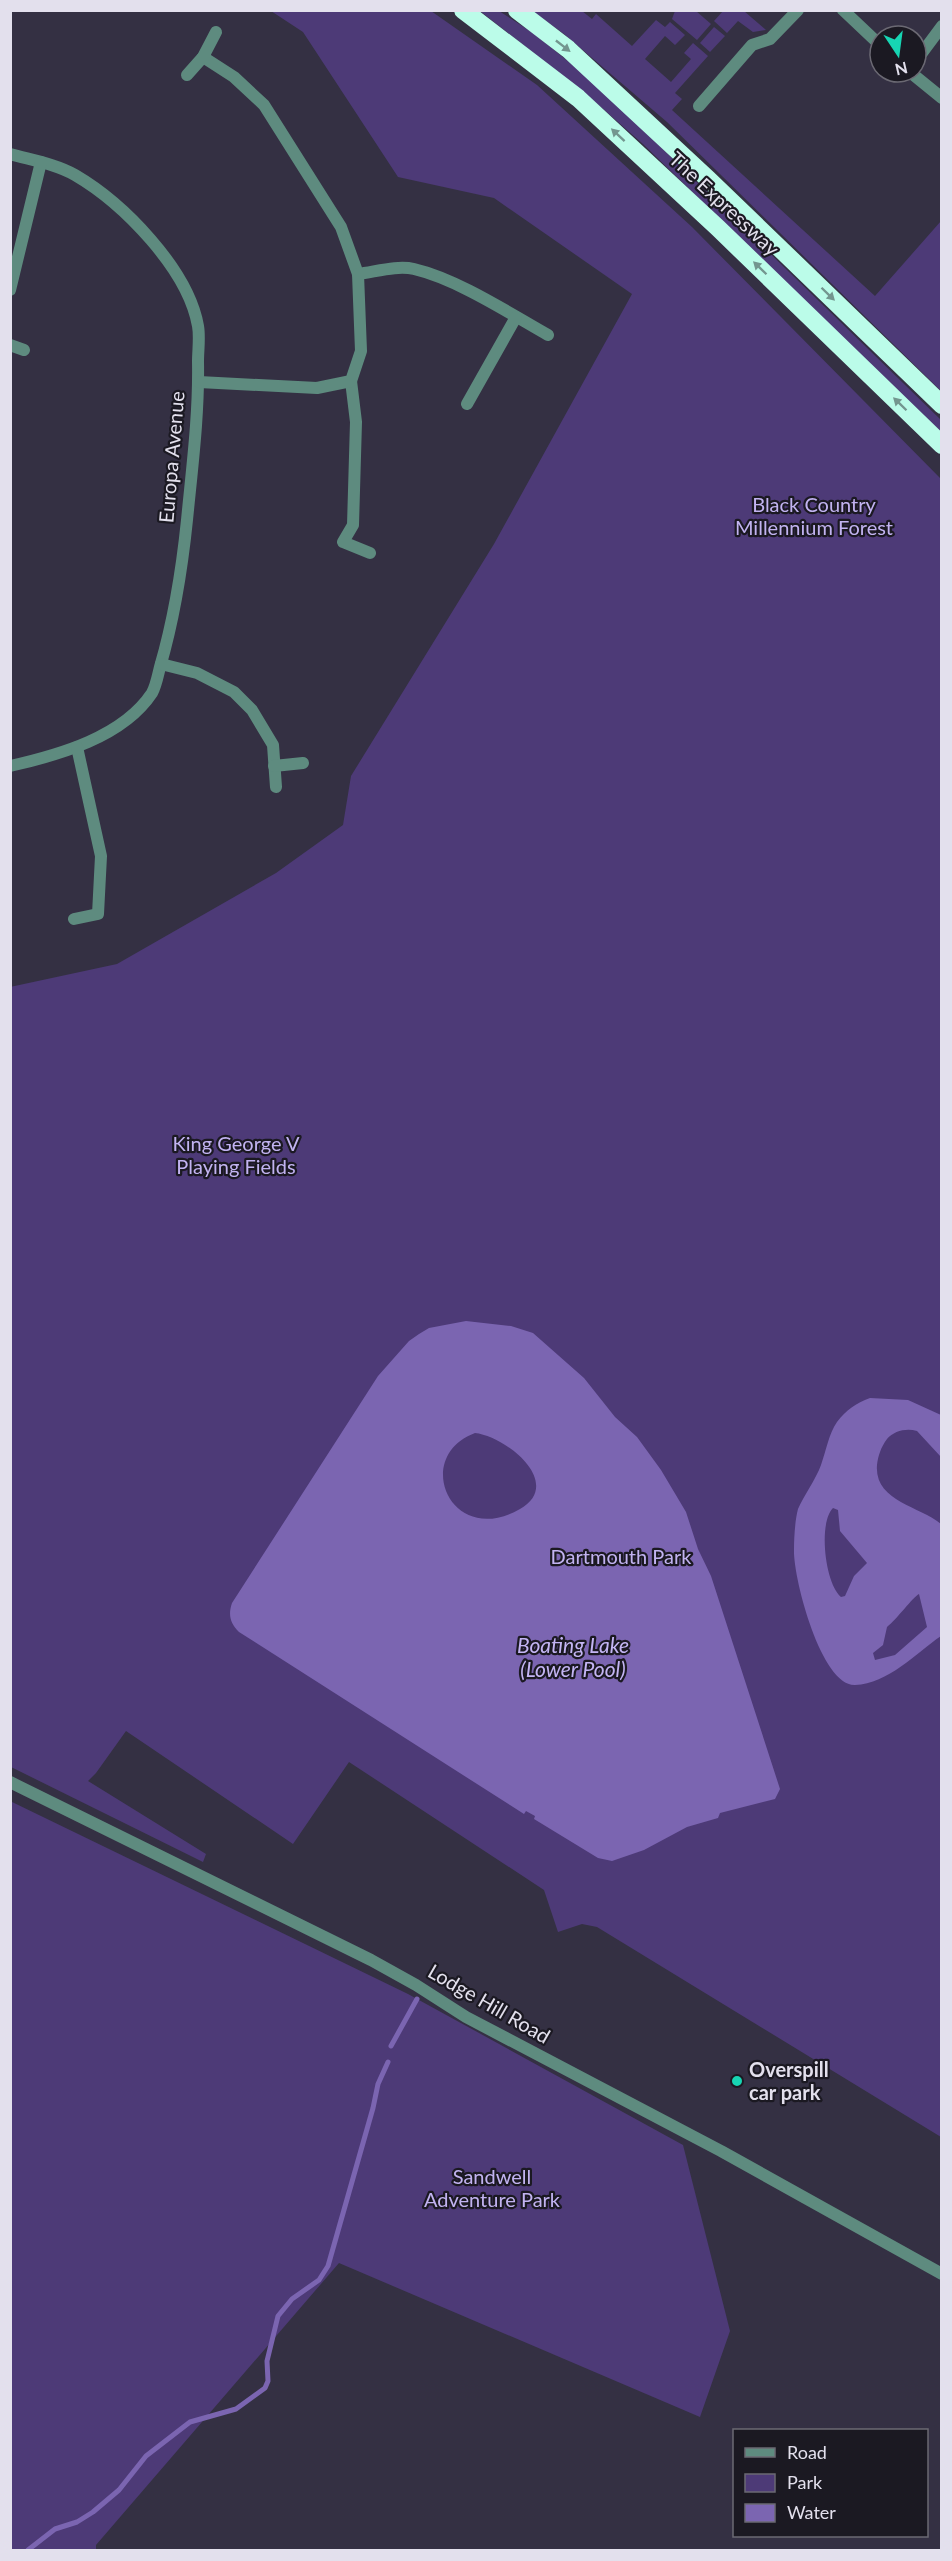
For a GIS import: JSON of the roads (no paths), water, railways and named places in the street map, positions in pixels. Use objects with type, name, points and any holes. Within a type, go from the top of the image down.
[{"type":"highway","name":"The Expressway","points":[[463,10],[578,98],[718,228],[942,445]]},
{"type":"highway","name":"The Expressway","points":[[516,10],[568,49],[691,162],[942,405]]},
{"type":"street","points":[[699,106],[752,45],[771,39],[798,10]]},
{"type":"street","points":[[843,10],[868,34]]},
{"type":"street","points":[[928,45],[942,26]]},
{"type":"street","points":[[187,75],[203,57],[216,32]]},
{"type":"street","points":[[203,57],[234,77],[264,105],[341,227],[358,274],[361,351],[351,381],[356,422],[353,525],[343,542],[370,553]]},
{"type":"street","points":[[925,84],[942,98]]},
{"type":"street","name":"Europa Avenue","points":[[10,154],[73,173],[95,188],[142,230],[176,273],[192,303],[198,327],[198,382],[183,557],[161,663],[152,692],[121,724],[77,747],[46,758],[10,766]]},
{"type":"street","points":[[10,290],[41,162]]},
{"type":"street","points":[[358,274],[413,268],[476,294],[548,335]]},
{"type":"street","points":[[466,404],[516,317]]},
{"type":"street","points":[[10,345],[24,350]]},
{"type":"street","points":[[198,382],[318,388],[351,381]]},
{"type":"street","points":[[161,663],[197,673],[234,692],[252,710],[273,745],[276,787]]},
{"type":"street","points":[[74,919],[98,914],[101,856],[77,747]]},
{"type":"street","points":[[274,766],[303,764]]},
{"type":"street","name":"Lodge Hill Road","points":[[10,1782],[371,1960],[466,2017],[721,2151],[942,2274]]},
{"type":"water","name":"Boating Lake (Lower Pool)","points":[[466,1321],[511,1326],[533,1333],[584,1378],[615,1417],[637,1437],[661,1470],[686,1512],[698,1549],[711,1576],[780,1789],[775,1799],[720,1813],[718,1818],[687,1827],[644,1850],[612,1861],[598,1858],[534,1819],[535,1816],[526,1811],[524,1814],[236,1629],[231,1619],[232,1603],[378,1376],[409,1341],[429,1328]],"holes":[[[475,1433],[501,1442],[526,1462],[533,1474],[536,1487],[532,1498],[520,1509],[495,1518],[475,1517],[458,1509],[448,1495],[443,1478],[446,1460],[456,1445]]]},
{"type":"water","points":[[870,1398],[908,1400],[941,1415],[941,1457],[917,1431],[905,1430],[887,1439],[880,1452],[877,1465],[878,1477],[890,1495],[941,1524],[941,1636],[890,1674],[855,1685],[843,1681],[831,1668],[820,1650],[798,1583],[794,1540],[798,1509],[819,1470],[834,1426],[848,1410]],"holes":[[[833,1508],[838,1510],[840,1531],[867,1563],[854,1576],[845,1596],[841,1597],[831,1580],[825,1553],[826,1526]],[[919,1594],[927,1627],[895,1655],[875,1660],[873,1653],[883,1645],[887,1627]]]},
{"type":"waterway","points":[[391,2046],[417,1999]]},
{"type":"waterway","points":[[28,2550],[55,2529],[77,2522],[93,2512],[119,2490],[146,2456],[190,2422],[236,2409],[265,2388],[268,2381],[267,2361],[278,2316],[292,2299],[319,2280],[328,2266],[378,2084],[388,2062]]},
{"type":"place","name":"Overspill car park","points":[[737,2081]]},
{"type":"park label","name":"Black Country Millennium Forest","points":[[814,516]]},
{"type":"park label","name":"King George V Playing Fields","points":[[236,1156]]},
{"type":"park label","name":"Dartmouth Park","points":[[621,1557]]},
{"type":"park label","name":"Sandwell Adventure Park","points":[[492,2188]]}]
